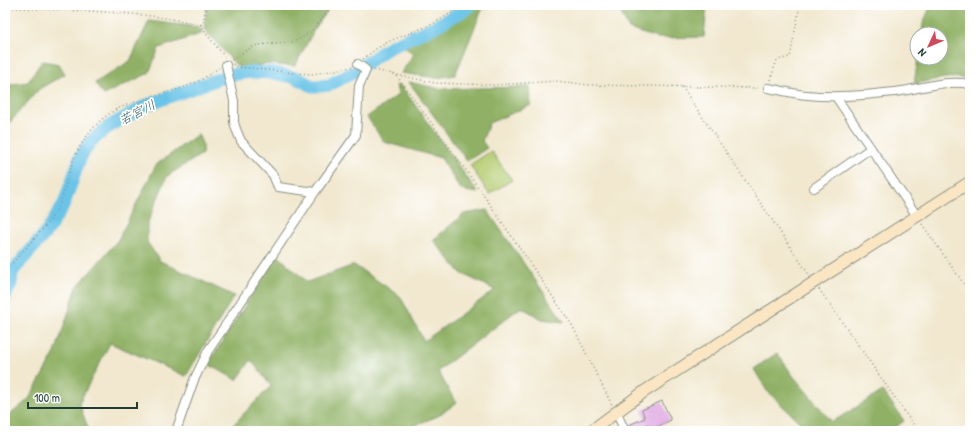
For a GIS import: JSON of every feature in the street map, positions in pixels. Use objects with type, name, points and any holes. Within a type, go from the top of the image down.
[{"type":"street","points":[[228,64],[228,75],[234,100],[234,122],[241,141],[273,175],[278,187],[315,192]]},
{"type":"street","points":[[176,431],[194,380],[208,351],[315,192],[356,135],[359,86],[366,70],[358,64]]},
{"type":"street","points":[[768,88],[805,95],[836,97],[895,92],[944,82],[960,82],[970,84]]},
{"type":"street","points":[[836,97],[917,216]]},
{"type":"street","points":[[814,188],[870,148]]},
{"type":"street","points":[[591,431],[645,392],[970,182]]},
{"type":"street","points":[[616,412],[626,431]]},
{"type":"path","points":[[201,25],[204,21],[206,5]]},
{"type":"path","points":[[5,272],[56,210],[62,198],[69,171],[80,147],[90,133],[104,118],[113,111],[127,105],[192,84],[204,78],[219,67],[228,64],[257,45],[281,44],[295,41],[304,36],[325,16],[333,5]]},
{"type":"path","points":[[5,7],[120,13],[188,22],[201,25],[228,64],[313,74],[342,69],[358,64],[368,55],[390,41],[433,24],[464,5]]},
{"type":"path","points":[[366,70],[374,70],[435,83],[486,85],[557,82],[590,85],[768,88],[777,60],[790,57],[800,5]]},
{"type":"path","points":[[397,75],[484,196],[572,325],[616,412]]},
{"type":"path","points":[[682,87],[814,282],[918,431]]},
{"type":"path","points":[[917,216],[970,293]]},
{"type":"green space","points":[[207,5],[331,5],[313,32],[295,66],[266,64],[240,69],[204,29]]},
{"type":"green space","points":[[475,5],[484,5],[455,75],[437,78],[401,73],[414,54],[402,45],[464,17],[473,9]]},
{"type":"green space","points":[[617,5],[707,5],[704,37],[657,38],[629,29]]},
{"type":"green space","points":[[931,5],[970,5],[970,79],[949,78],[914,84],[917,66],[949,66],[949,26],[923,26]]},
{"type":"green space","points":[[149,21],[198,27],[203,33],[159,48],[149,73],[103,95],[95,83],[130,61]]},
{"type":"green space","points":[[42,61],[59,64],[65,74],[39,89],[5,128],[5,85],[28,82]]},
{"type":"green space","points":[[409,82],[440,89],[530,87],[531,105],[489,123],[482,141],[487,148],[467,161]]},
{"type":"green space","points":[[396,85],[402,87],[478,193],[461,190],[441,158],[384,142],[367,117],[398,95]]},
{"type":"green space","points":[[198,134],[203,146],[202,154],[167,176],[147,224],[147,242],[160,261],[234,296],[186,376],[110,343],[79,403],[89,431],[5,431],[5,419],[29,399],[55,353],[77,287],[118,240],[156,165]]},
{"type":"green space","points":[[491,151],[512,180],[489,194],[470,165]]},
{"type":"green space","points":[[487,210],[564,322],[542,319],[521,307],[438,371],[456,403],[438,416],[400,431],[228,431],[271,386],[251,360],[237,380],[208,364],[277,255],[307,282],[354,265],[400,296],[424,341],[495,290],[461,273],[433,240],[464,214]]},
{"type":"green space","points":[[777,353],[794,377],[832,422],[883,391],[904,421],[890,431],[809,431],[767,391],[754,369]]},
{"type":"building","points":[[662,401],[671,420],[651,430],[648,424],[632,431],[629,425],[645,418],[642,410]]},
{"type":"waterway","name":"若宮川","points":[[365,64],[391,46],[434,27],[471,5]]},
{"type":"waterway","name":"若宮川","points":[[5,297],[11,283],[12,272],[48,230],[64,204],[80,158],[90,142],[108,127],[147,105],[229,75],[250,72],[274,73],[297,78],[312,86],[319,86],[329,85],[360,69]]}]
